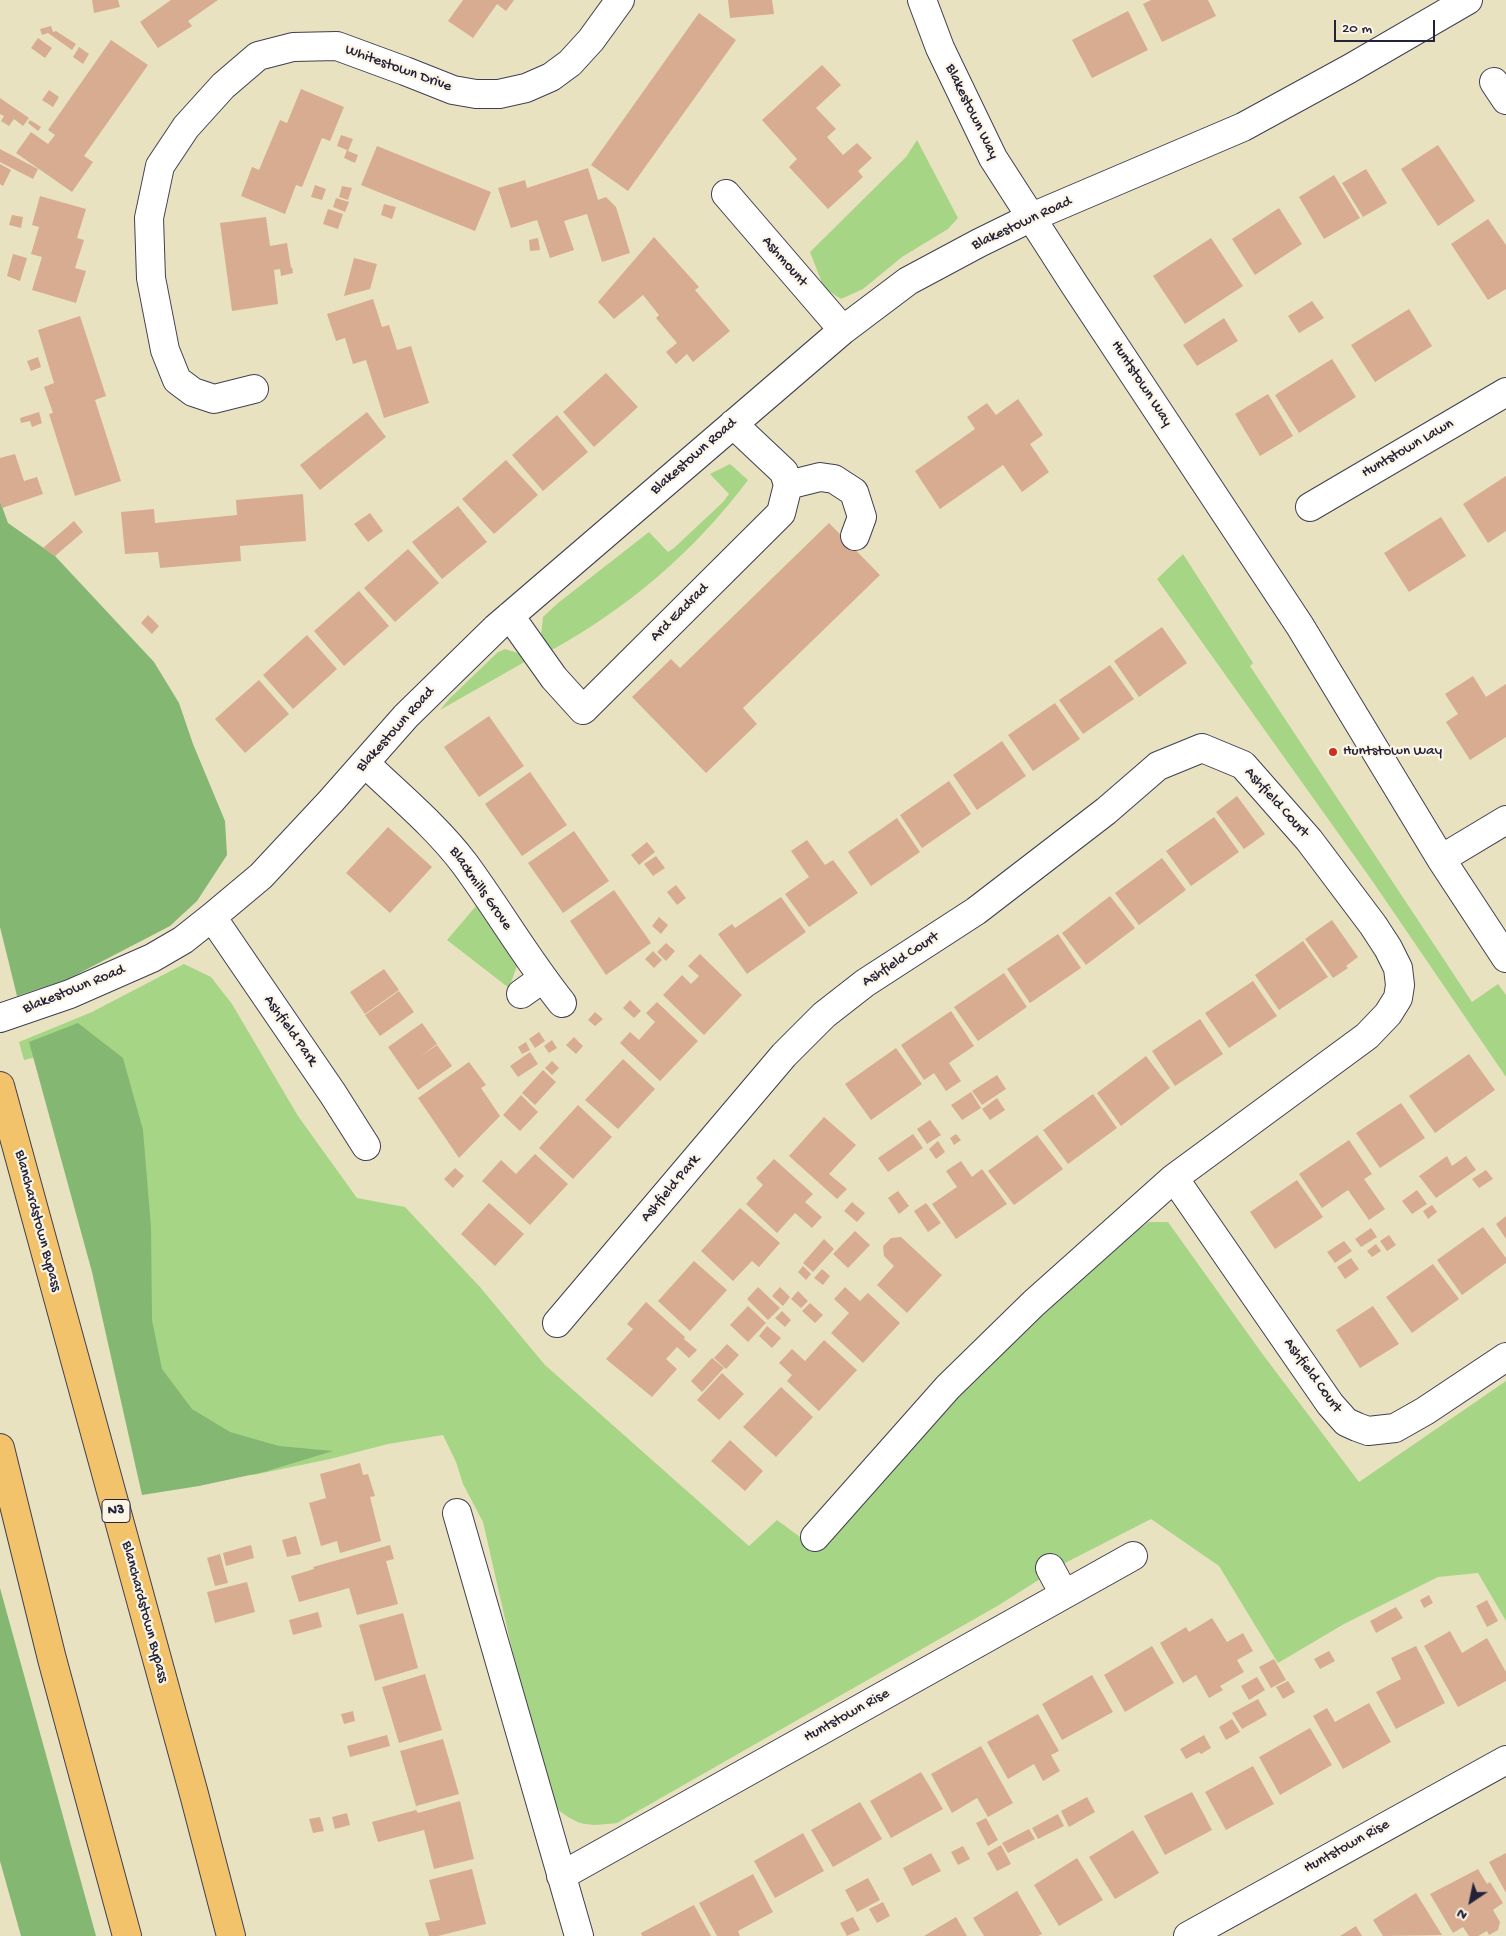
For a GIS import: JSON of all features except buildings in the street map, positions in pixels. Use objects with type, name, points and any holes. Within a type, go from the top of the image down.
[{"type":"highway","name":"Blanchardstown Bypass","points":[[0,1086],[194,1794],[231,1936]]},
{"type":"highway","points":[[0,1448],[52,1659],[126,1936]]},
{"type":"street","name":"Whitestown Drive","points":[[254,389],[214,399],[193,392],[177,380],[165,350],[151,278],[149,218],[160,166],[186,127],[223,86],[258,56],[293,48],[336,46],[405,70],[453,90],[476,94],[499,94],[526,88],[551,77],[570,63],[591,40],[620,0]]},
{"type":"street","name":"Blakestown Way","points":[[922,0],[940,48],[993,158],[1032,218]]},
{"type":"street","name":"Blakestown Road","points":[[0,1018],[70,994],[152,958],[183,940],[212,917],[261,876],[406,716],[510,616],[843,330],[908,281],[979,243],[1032,218],[1243,127],[1349,69],[1468,0]]},
{"type":"street","name":"Ashmount","points":[[726,194],[843,330]]},
{"type":"street","name":"Huntstown Way","points":[[1032,218],[1300,626],[1441,859],[1506,958]]},
{"type":"street","name":"Huntstown Lawn","points":[[1310,507],[1506,392]]},
{"type":"street","points":[[733,424],[784,472],[788,485],[820,477],[834,479],[854,492],[862,517],[855,536]]},
{"type":"street","name":"Ard Eadrad","points":[[510,616],[554,678],[583,710],[781,513],[788,485]]},
{"type":"street","name":"Ashfield Court","points":[[784,1055],[824,1015],[865,983],[976,911],[1106,811],[1158,766],[1202,748],[1243,765],[1309,840],[1373,925],[1398,968],[1400,985],[1398,998],[1388,1014],[1367,1036],[1174,1178],[1034,1303],[948,1387],[815,1537]]},
{"type":"street","name":"Blackmills Grove","points":[[365,763],[449,844],[542,979],[562,1003]]},
{"type":"street","points":[[1441,859],[1506,820]]},
{"type":"street","name":"Ashfield Park","points":[[212,917],[333,1094],[366,1146]]},
{"type":"street","points":[[521,994],[542,979]]},
{"type":"street","name":"Ashfield Park","points":[[557,1323],[784,1055]]},
{"type":"street","name":"Ashfield Court","points":[[1174,1178],[1330,1404],[1346,1422],[1368,1431],[1395,1428],[1425,1411],[1506,1357]]},
{"type":"street","points":[[457,1513],[579,1936]]},
{"type":"street","name":"Huntstown Rise","points":[[561,1876],[1133,1556]]},
{"type":"street","points":[[1050,1568],[1064,1594]]},
{"type":"street","name":"Huntstown Rise","points":[[1188,1936],[1506,1760]]},
{"type":"green space","points":[[917,140],[958,218],[948,229],[902,257],[863,289],[841,299],[824,288],[810,252],[906,157]]},
{"type":"green space","points":[[730,464],[748,480],[706,531],[633,597],[606,617],[550,651],[541,636],[543,617],[558,603],[649,532],[668,552],[674,548],[723,502],[729,494],[710,474]]},
{"type":"green space","points":[[0,501],[8,523],[55,556],[154,662],[179,703],[193,744],[225,821],[227,855],[197,901],[170,926],[68,979],[17,996],[0,927]]},
{"type":"green space","points":[[1183,554],[1253,663],[1250,666],[1472,1002],[1498,984],[1506,995],[1506,1077],[1373,882],[1157,579]]},
{"type":"green space","points":[[505,649],[518,653],[528,660],[440,710],[498,652]]},
{"type":"green space","points":[[476,906],[493,924],[518,963],[509,988],[447,940]]},
{"type":"green space","points":[[184,964],[211,977],[232,1004],[298,1116],[357,1198],[405,1207],[480,1287],[545,1365],[749,1546],[777,1520],[811,1545],[980,1365],[1110,1249],[1149,1222],[1168,1222],[1261,1352],[1359,1482],[1506,1381],[1506,1621],[1478,1573],[1438,1577],[1344,1624],[1278,1663],[1219,1566],[1151,1519],[1067,1562],[999,1605],[617,1823],[589,1825],[569,1818],[553,1806],[511,1645],[483,1522],[463,1484],[456,1462],[443,1435],[388,1444],[330,1459],[253,1475],[208,1461],[175,1429],[56,1052],[24,1060],[19,1042],[92,1012]]},
{"type":"green space","points":[[78,1023],[123,1058],[143,1130],[151,1227],[152,1320],[162,1369],[192,1409],[230,1432],[279,1446],[333,1451],[264,1472],[199,1486],[142,1495],[92,1272],[29,1042]]},
{"type":"green space","points":[[0,1588],[96,1936],[21,1936],[0,1861]]},
{"type":"place","name":"Huntstown Way","points":[[1333,752]]}]
